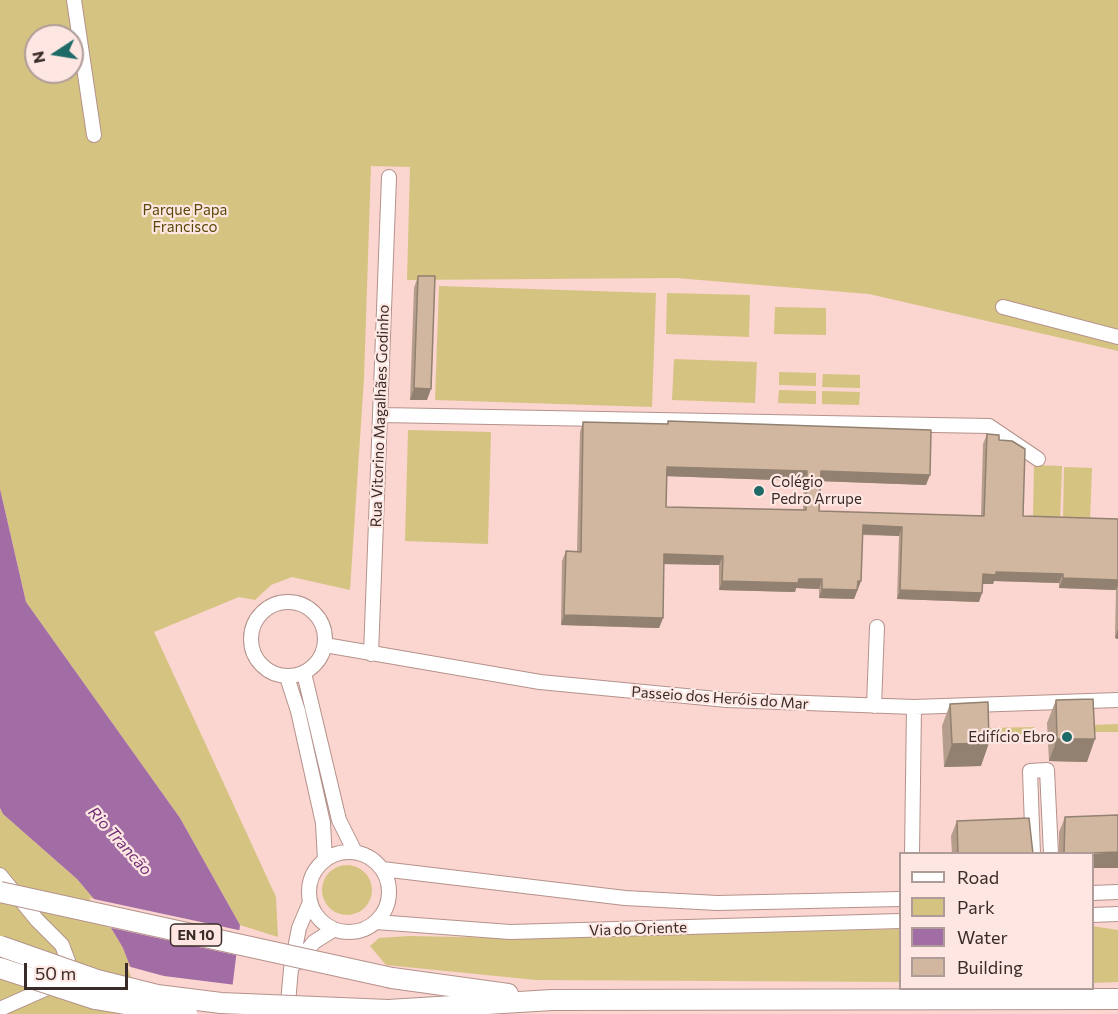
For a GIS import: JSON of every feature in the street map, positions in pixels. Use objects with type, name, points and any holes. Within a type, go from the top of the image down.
[{"type":"highway","name":"EN 10","points":[[0,892],[392,978],[552,1000]]},
{"type":"highway","points":[[0,946],[97,980],[157,995],[222,1003],[388,1010],[552,1000],[1118,999]]},
{"type":"highway","points":[[0,968],[95,999],[187,1014]]},
{"type":"street","points":[[74,0],[94,135]]},
{"type":"street","name":"Rua Vitorino Magalhães Godinho","points":[[371,654],[389,177]]},
{"type":"street","points":[[1003,307],[1118,337]]},
{"type":"street","points":[[381,416],[989,426],[1038,459]]},
{"type":"street","points":[[293,602],[307,607],[318,617],[324,630],[325,645],[318,662],[304,673],[287,677],[273,674],[260,664],[253,652],[251,637],[255,622],[264,610],[278,603],[293,602]]},
{"type":"street","points":[[874,706],[877,627]]},
{"type":"street","name":"Passeio dos Heróis do Mar","points":[[325,645],[540,682],[727,700],[914,707],[1118,700]]},
{"type":"street","points":[[304,673],[339,820],[355,852]]},
{"type":"street","points":[[287,677],[298,711],[323,823],[325,860]]},
{"type":"street","points":[[912,852],[914,707]]},
{"type":"street","points":[[1033,852],[1030,771],[1047,770],[1051,852]]},
{"type":"street","points":[[287,1014],[291,969],[299,928],[310,902],[310,882],[315,869],[325,860],[339,853],[355,852],[370,858],[382,869],[388,882],[389,897],[385,911],[376,922],[363,930],[348,933],[333,930],[323,923],[310,902]]},
{"type":"street","name":"Via do Oriente","points":[[382,869],[624,898],[717,903],[899,898]]},
{"type":"street","points":[[0,875],[37,920],[62,945],[68,961],[67,971],[61,982],[0,1010]]},
{"type":"street","points":[[1094,893],[1118,892]]},
{"type":"street","points":[[873,921],[899,906]]},
{"type":"street","points":[[1094,915],[1118,914]]},
{"type":"street","name":"Via do Oriente","points":[[376,922],[510,932],[899,921]]},
{"type":"street","points":[[291,969],[314,942],[333,930]]},
{"type":"green space","name":"Parque Papa Francisco","points":[[0,0],[1118,0],[1118,351],[869,294],[676,278],[407,280],[410,167],[371,166],[364,378],[350,590],[292,577],[271,585],[255,600],[239,597],[154,632],[276,897],[278,937],[240,925],[180,818],[26,602],[0,489]]},
{"type":"green space","points":[[439,286],[656,293],[652,407],[435,400]]},
{"type":"green space","points":[[667,293],[750,295],[749,337],[666,334]]},
{"type":"green space","points":[[775,307],[826,308],[826,335],[774,334]]},
{"type":"green space","points":[[674,359],[757,362],[755,403],[672,400]]},
{"type":"green space","points":[[779,372],[816,373],[816,386],[779,385]]},
{"type":"green space","points":[[823,374],[860,375],[860,388],[822,387]]},
{"type":"green space","points":[[779,390],[816,391],[816,404],[778,403]]},
{"type":"green space","points":[[822,391],[860,392],[859,405],[822,404]]},
{"type":"green space","points":[[408,430],[491,432],[488,544],[405,541]]},
{"type":"green space","points":[[1034,465],[1062,466],[1060,520],[1033,519]]},
{"type":"green space","points":[[1064,467],[1092,468],[1090,521],[1063,520]]},
{"type":"green space","points":[[1118,724],[1118,732],[1091,732],[1091,725]]},
{"type":"green space","points":[[1034,727],[1034,734],[986,735],[986,728]]},
{"type":"green space","points":[[0,809],[77,879],[94,899],[123,948],[142,997],[145,1014],[0,1014]]},
{"type":"green space","points":[[347,865],[361,869],[368,876],[372,890],[368,904],[361,911],[347,915],[333,911],[326,904],[322,890],[326,876],[333,869]]},
{"type":"green space","points":[[1094,926],[1118,930],[1118,982],[1094,983]]},
{"type":"green space","points":[[899,929],[899,982],[536,980],[386,965],[370,946],[379,938],[409,936],[510,938]]},
{"type":"water","name":"Rio Trancão","points":[[0,489],[26,602],[180,818],[240,925],[229,1014],[142,997],[123,948],[94,899],[77,879],[3,814],[0,808]]},
{"type":"pier","points":[[89,898],[243,931],[240,956],[107,927]]},
{"type":"pier","points":[[127,966],[164,976],[236,985],[233,1014],[142,1014],[139,998]]},
{"type":"building","points":[[418,276],[435,276],[431,389],[414,388]]},
{"type":"building","points":[[668,421],[931,430],[930,475],[821,471],[819,511],[984,516],[987,434],[999,435],[999,440],[1012,441],[1025,449],[1023,516],[1118,519],[1118,580],[1063,578],[1063,574],[996,572],[996,575],[983,574],[982,593],[900,590],[902,527],[863,525],[861,581],[858,581],[857,590],[822,589],[822,579],[799,579],[798,583],[722,581],[723,556],[664,554],[663,618],[564,615],[566,551],[581,552],[583,422],[668,424]],"holes":[[[667,467],[807,471],[806,510],[666,507]]]},
{"type":"building","points":[[1093,699],[1095,739],[1057,739],[1056,700]]},
{"type":"building","points":[[988,702],[989,743],[952,744],[950,704]]},
{"type":"building","points":[[1118,815],[1118,852],[1064,852],[1065,817]]},
{"type":"building","points":[[1029,818],[1033,852],[958,852],[957,821]]},
{"type":"place","name":"Colégio Pedro Arrupe","points":[[759,491]]},
{"type":"place","name":"Edifício Ebro","points":[[1067,737]]}]
